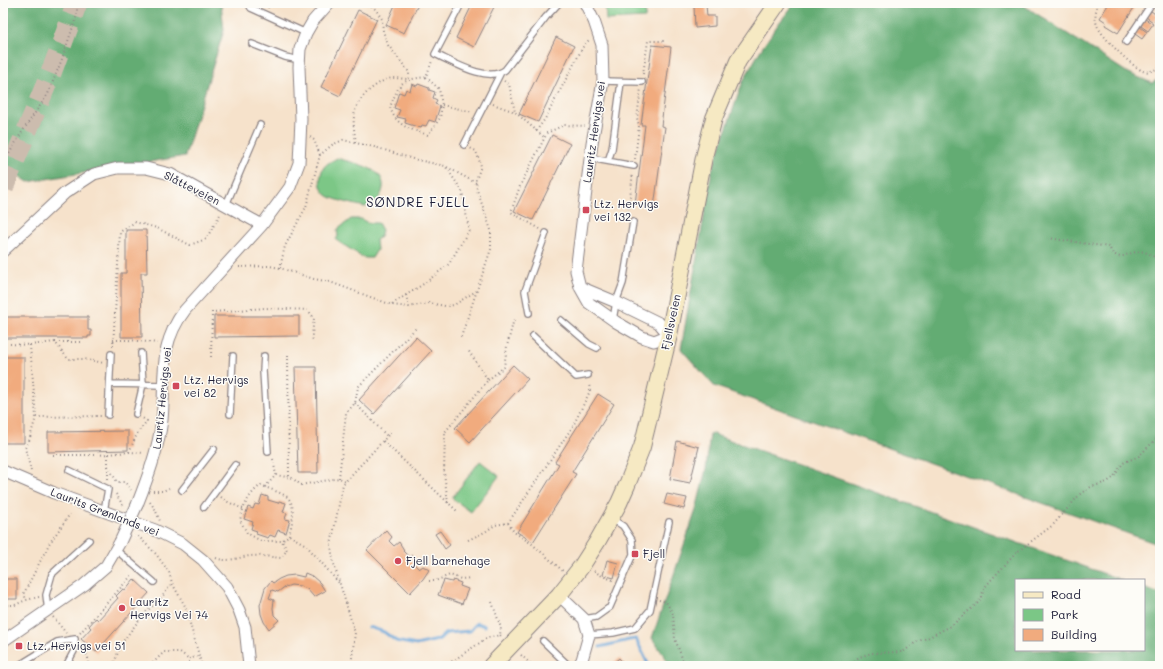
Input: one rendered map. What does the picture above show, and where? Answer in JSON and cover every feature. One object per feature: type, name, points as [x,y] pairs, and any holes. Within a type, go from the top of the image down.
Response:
[{"type":"main road","name":"Fjellsveien","points":[[491,666],[559,595],[581,567],[611,518],[627,485],[642,447],[669,335],[704,158],[714,118],[738,61],[778,3]]},
{"type":"street","points":[[262,225],[290,187],[299,163],[301,131],[300,49],[306,33],[313,21],[329,3]]},
{"type":"street","name":"Lauritz Hervigs vei","points":[[585,3],[594,21],[602,45],[603,81],[590,158],[576,271],[580,287],[589,303],[613,320],[642,337],[654,342],[669,335]]},
{"type":"street","name":"Slåtteveien","points":[[3,250],[65,192],[94,174],[118,168],[146,168],[170,174],[262,225]]},
{"type":"street","name":"Laurtiz Hervigs vei","points":[[118,546],[137,505],[156,454],[162,421],[167,344],[169,336],[179,318],[226,263],[262,225]]},
{"type":"street","points":[[580,287],[616,302],[659,323],[669,335]]},
{"type":"street","name":"Laurits Grønlands vei","points":[[3,471],[34,485],[155,530],[183,544],[206,564],[227,587],[239,610],[245,627],[249,666]]},
{"type":"street","points":[[3,641],[84,586],[106,566],[118,546]]},
{"type":"street","points":[[559,595],[584,619],[589,635],[582,660],[578,666]]},
{"type":"lane","points":[[248,3],[251,8],[306,33]]},
{"type":"lane","points":[[464,145],[499,76],[559,3]]},
{"type":"lane","points":[[1126,42],[1152,3]]},
{"type":"lane","points":[[459,8],[435,54],[481,74],[499,76]]},
{"type":"lane","points":[[252,44],[300,60]]},
{"type":"lane","points":[[603,81],[642,82]]},
{"type":"lane","points":[[608,161],[612,149],[621,82]]},
{"type":"lane","points":[[226,205],[260,126]]},
{"type":"lane","points":[[590,158],[634,166]]},
{"type":"lane","points":[[613,320],[616,302],[623,283],[633,222]]},
{"type":"lane","points":[[529,313],[524,291],[546,233]]},
{"type":"lane","points":[[562,320],[589,344],[597,348]]},
{"type":"lane","points":[[533,336],[576,377],[588,375]]},
{"type":"lane","points":[[136,414],[142,384],[141,352]]},
{"type":"lane","points":[[108,415],[111,354]]},
{"type":"lane","points":[[230,414],[233,356]]},
{"type":"lane","points":[[264,356],[263,371],[268,452]]},
{"type":"lane","points":[[110,384],[164,385]]},
{"type":"lane","points":[[182,490],[214,449]]},
{"type":"lane","points":[[204,507],[235,465]]},
{"type":"lane","points":[[69,470],[108,489],[104,511]]},
{"type":"lane","points":[[584,619],[596,617],[610,607],[633,554],[632,540],[623,526],[611,518]]},
{"type":"lane","points":[[589,635],[614,633],[635,628],[650,610],[654,598],[669,522]]},
{"type":"lane","points":[[48,611],[46,595],[52,574],[89,540]]},
{"type":"lane","points":[[118,546],[138,568],[154,582]]},
{"type":"lane","points":[[18,666],[56,642],[75,639],[74,651],[66,666]]},
{"type":"lane","points":[[543,641],[569,666]]},
{"type":"path","points":[[3,164],[22,132],[48,94],[77,15],[77,3]]},
{"type":"path","points":[[369,3],[382,19],[383,31],[388,45],[409,72],[409,79]]},
{"type":"path","points":[[536,131],[545,119],[584,45],[598,33]]},
{"type":"path","points":[[633,222],[628,212],[639,126],[637,118],[648,41],[664,41]]},
{"type":"path","points":[[426,77],[435,54]]},
{"type":"path","points":[[499,76],[509,84],[515,112]]},
{"type":"path","points":[[357,142],[353,128],[356,108],[363,96],[379,84],[392,78],[409,79],[426,77],[439,89],[442,106],[440,118],[428,135],[401,125],[392,115],[390,107],[399,86],[409,79]]},
{"type":"path","points":[[486,102],[515,112],[545,138]]},
{"type":"path","points":[[442,106],[480,114]]},
{"type":"path","points":[[546,233],[511,212],[520,186],[547,133],[564,125],[595,126]]},
{"type":"path","points":[[301,131],[314,140],[320,155]]},
{"type":"path","points":[[280,268],[285,246],[306,207],[320,155],[332,145],[343,140],[357,142],[413,159],[445,166],[476,183]]},
{"type":"path","points":[[461,337],[491,249],[491,230],[476,183],[481,166],[476,151],[464,145]]},
{"type":"path","points":[[392,305],[425,283],[449,264],[469,230],[462,191],[445,166]]},
{"type":"path","points":[[111,354],[120,232],[135,222],[157,228],[190,245],[206,239],[226,205]]},
{"type":"path","points":[[1048,238],[1109,247],[1113,254],[1120,257],[1137,251],[1147,252],[1160,261]]},
{"type":"path","points":[[226,263],[240,267],[268,266],[280,268],[314,279],[330,282],[392,305],[409,307],[429,303],[445,306],[454,305],[476,291]]},
{"type":"path","points":[[406,295],[409,307]]},
{"type":"path","points":[[211,357],[212,312],[265,308],[308,310],[314,318],[312,335],[313,342]]},
{"type":"path","points":[[448,503],[444,473],[445,432],[488,380],[504,367],[507,346],[514,319]]},
{"type":"path","points":[[339,478],[346,413],[355,403],[358,387],[416,328]]},
{"type":"path","points":[[113,340],[150,341],[167,344]]},
{"type":"path","points":[[55,342],[68,359],[84,359],[110,364]]},
{"type":"path","points":[[10,344],[30,345],[55,342],[82,342]]},
{"type":"path","points":[[30,345],[36,417],[29,441],[25,448],[34,485]]},
{"type":"path","points":[[468,350],[488,380]]},
{"type":"path","points":[[288,356],[289,477]]},
{"type":"path","points":[[468,540],[495,525],[508,523],[572,426],[590,391],[588,375]]},
{"type":"path","points":[[355,403],[387,436]]},
{"type":"path","points":[[129,452],[138,432],[147,422],[136,414]]},
{"type":"path","points":[[36,417],[95,417],[108,415]]},
{"type":"path","points":[[351,666],[354,633],[332,561],[331,545],[343,484],[392,431]]},
{"type":"path","points":[[848,666],[859,657],[872,653],[903,652],[916,642],[951,626],[979,602],[985,588],[991,580],[1017,552],[1053,525],[1081,493],[1113,478],[1123,464],[1139,456],[1160,435]]},
{"type":"path","points":[[383,441],[457,511]]},
{"type":"path","points":[[53,456],[129,452],[156,454]]},
{"type":"path","points":[[108,454],[108,489]]},
{"type":"path","points":[[273,459],[276,475]]},
{"type":"path","points":[[108,466],[117,482],[125,482],[132,492],[163,490],[169,488]]},
{"type":"path","points":[[276,475],[292,478],[301,485],[339,478],[346,481]]},
{"type":"path","points":[[265,488],[276,475]]},
{"type":"path","points":[[261,485],[265,488],[287,496],[291,504],[294,518],[289,535],[282,541],[261,541],[247,533],[240,520],[243,509],[244,504],[261,485]]},
{"type":"path","points":[[116,489],[116,495],[124,506],[125,519]]},
{"type":"path","points":[[142,491],[155,509],[166,535]]},
{"type":"path","points":[[215,493],[226,501],[243,509]]},
{"type":"path","points":[[26,600],[24,594],[49,544],[70,514]]},
{"type":"path","points":[[136,523],[138,536],[156,554],[169,572],[172,584],[185,606],[202,666]]},
{"type":"path","points":[[508,523],[514,532],[536,548],[565,574]]},
{"type":"path","points":[[289,535],[306,545],[340,584]]},
{"type":"path","points":[[206,564],[216,558],[222,560],[248,556],[261,556],[281,558],[287,550],[282,541]]},
{"type":"path","points":[[75,639],[138,568]]},
{"type":"path","points":[[591,569],[602,576],[621,583]]},
{"type":"path","points":[[429,581],[435,581],[450,574],[461,579],[471,578]]},
{"type":"path","points":[[113,666],[121,644],[142,616],[162,597],[172,584]]},
{"type":"path","points":[[3,605],[15,605],[26,600],[46,595]]},
{"type":"path","points":[[654,598],[666,602],[673,614],[675,639],[685,666]]},
{"type":"path","points":[[445,666],[487,638],[501,636],[501,628],[492,602]]},
{"type":"path","points":[[150,666],[164,652],[180,652],[189,660],[189,666]]},
{"type":"path","points":[[520,654],[533,666]]},
{"type":"path","points":[[189,660],[198,656]]},
{"type":"green space","points":[[3,3],[221,3],[224,30],[185,156],[28,182],[3,165]]},
{"type":"green space","points":[[605,3],[646,3],[645,18],[606,20]]},
{"type":"green space","points":[[795,3],[1020,3],[1128,73],[1152,83],[1160,78],[1160,545],[714,386],[681,349],[712,170],[743,81],[760,51]]},
{"type":"green space","points":[[337,158],[366,167],[379,175],[383,188],[381,195],[377,200],[365,207],[335,199],[325,193],[320,183],[322,171],[327,164]]},
{"type":"green space","points":[[351,219],[361,219],[368,223],[378,223],[382,230],[380,237],[376,240],[377,250],[372,258],[364,258],[336,240],[338,236],[337,230]]},
{"type":"green space","points":[[710,433],[1119,579],[1015,579],[1015,651],[1145,651],[1145,588],[1160,594],[1160,666],[671,666],[652,638],[696,510],[706,469]]},
{"type":"green space","points":[[480,461],[499,476],[471,512],[452,498]]},
{"type":"building","points":[[396,3],[419,3],[404,33],[386,25]]},
{"type":"building","points":[[473,3],[496,3],[474,47],[456,38]]},
{"type":"building","points":[[1109,3],[1137,3],[1118,33],[1105,25],[1106,22],[1100,18]]},
{"type":"building","points":[[706,5],[707,16],[715,16],[715,26],[695,28],[694,6]]},
{"type":"building","points":[[358,10],[377,19],[340,96],[321,87]]},
{"type":"building","points":[[1151,11],[1158,16],[1153,22],[1146,17]]},
{"type":"building","points":[[1145,19],[1153,24],[1148,31],[1141,26]]},
{"type":"building","points":[[1140,27],[1147,32],[1142,39],[1135,34]]},
{"type":"building","points":[[556,37],[574,46],[538,122],[519,114]]},
{"type":"building","points":[[652,45],[671,47],[661,126],[665,127],[654,207],[635,204],[645,125],[641,125]]},
{"type":"building","points":[[412,84],[417,86],[418,84],[435,92],[433,98],[437,100],[435,104],[440,106],[435,122],[429,120],[426,126],[422,125],[421,128],[405,123],[406,119],[397,117],[400,110],[394,108],[399,92],[404,94],[406,89],[410,91]]},
{"type":"building","points":[[552,135],[570,144],[533,220],[514,211]]},
{"type":"building","points":[[126,230],[146,230],[147,273],[141,273],[142,337],[121,337],[121,273],[126,273]]},
{"type":"building","points":[[214,316],[299,316],[299,336],[214,337]]},
{"type":"building","points":[[3,317],[88,317],[88,330],[91,330],[91,336],[88,336],[88,338],[3,338]]},
{"type":"building","points":[[416,337],[431,351],[374,414],[359,400]]},
{"type":"building","points":[[3,357],[24,357],[24,443],[3,443]]},
{"type":"building","points":[[513,365],[528,379],[470,442],[455,428]]},
{"type":"building","points":[[295,367],[316,367],[318,473],[298,473]]},
{"type":"building","points":[[598,394],[614,404],[572,472],[576,474],[533,542],[517,532],[559,464],[555,462]]},
{"type":"building","points":[[128,431],[128,450],[48,452],[48,432]]},
{"type":"building","points":[[677,441],[699,447],[690,483],[670,479]]},
{"type":"building","points":[[667,494],[687,498],[684,509],[664,504]]},
{"type":"building","points":[[262,495],[268,497],[268,500],[278,503],[279,501],[286,503],[283,512],[287,513],[285,519],[290,520],[286,533],[278,530],[275,537],[270,535],[268,538],[256,534],[257,531],[251,529],[253,522],[244,519],[248,507],[253,509],[255,504],[259,505]]},
{"type":"building","points":[[386,530],[392,537],[389,541],[394,546],[399,542],[404,550],[403,551],[409,557],[412,555],[416,559],[414,564],[419,569],[423,566],[429,570],[410,593],[367,550]]},
{"type":"building","points":[[440,531],[450,545],[445,549],[435,534]]},
{"type":"building","points":[[607,560],[618,563],[614,578],[603,575]]},
{"type":"building","points":[[305,573],[312,576],[320,583],[325,591],[314,597],[307,589],[300,586],[291,585],[278,592],[272,590],[269,598],[274,600],[274,615],[279,620],[269,629],[261,614],[260,605],[265,588],[271,581],[273,583],[286,576],[295,575],[304,577]]},
{"type":"building","points":[[3,579],[17,579],[17,599],[3,599]]},
{"type":"building","name":"Lauritz Hervigs Vei 74","points":[[134,579],[149,593],[96,652],[81,639],[91,628],[89,626],[96,618],[98,620],[118,598],[116,596],[123,589],[125,590]]},
{"type":"building","points":[[444,580],[452,582],[453,580],[461,583],[460,586],[468,589],[462,604],[438,595]]},
{"type":"building","points":[[619,658],[626,666],[610,666]]},
{"type":"waterway","points":[[369,627],[384,632],[396,641],[416,645],[438,640],[446,633],[470,631],[477,623],[485,626]]},
{"type":"waterway","points":[[600,647],[636,639],[649,666]]},
{"type":"tunnel","points":[[3,188],[51,73],[77,3]]},
{"type":"place","name":"Ltz. Hervigs vei 132","points":[[586,210]]},
{"type":"place","name":"Ltz. Hervigs vei 82","points":[[176,386]]},
{"type":"place","name":"Fjell","points":[[635,554]]},
{"type":"place","name":"Fjell barnehage","points":[[398,561]]},
{"type":"place","name":"Lauritz Hervigs Vei 74","points":[[122,608]]},
{"type":"place","name":"Ltz. Hervigs vei 51","points":[[19,646]]},
{"type":"district","name":"SØNDRE FJELL","points":[[418,202]]}]
